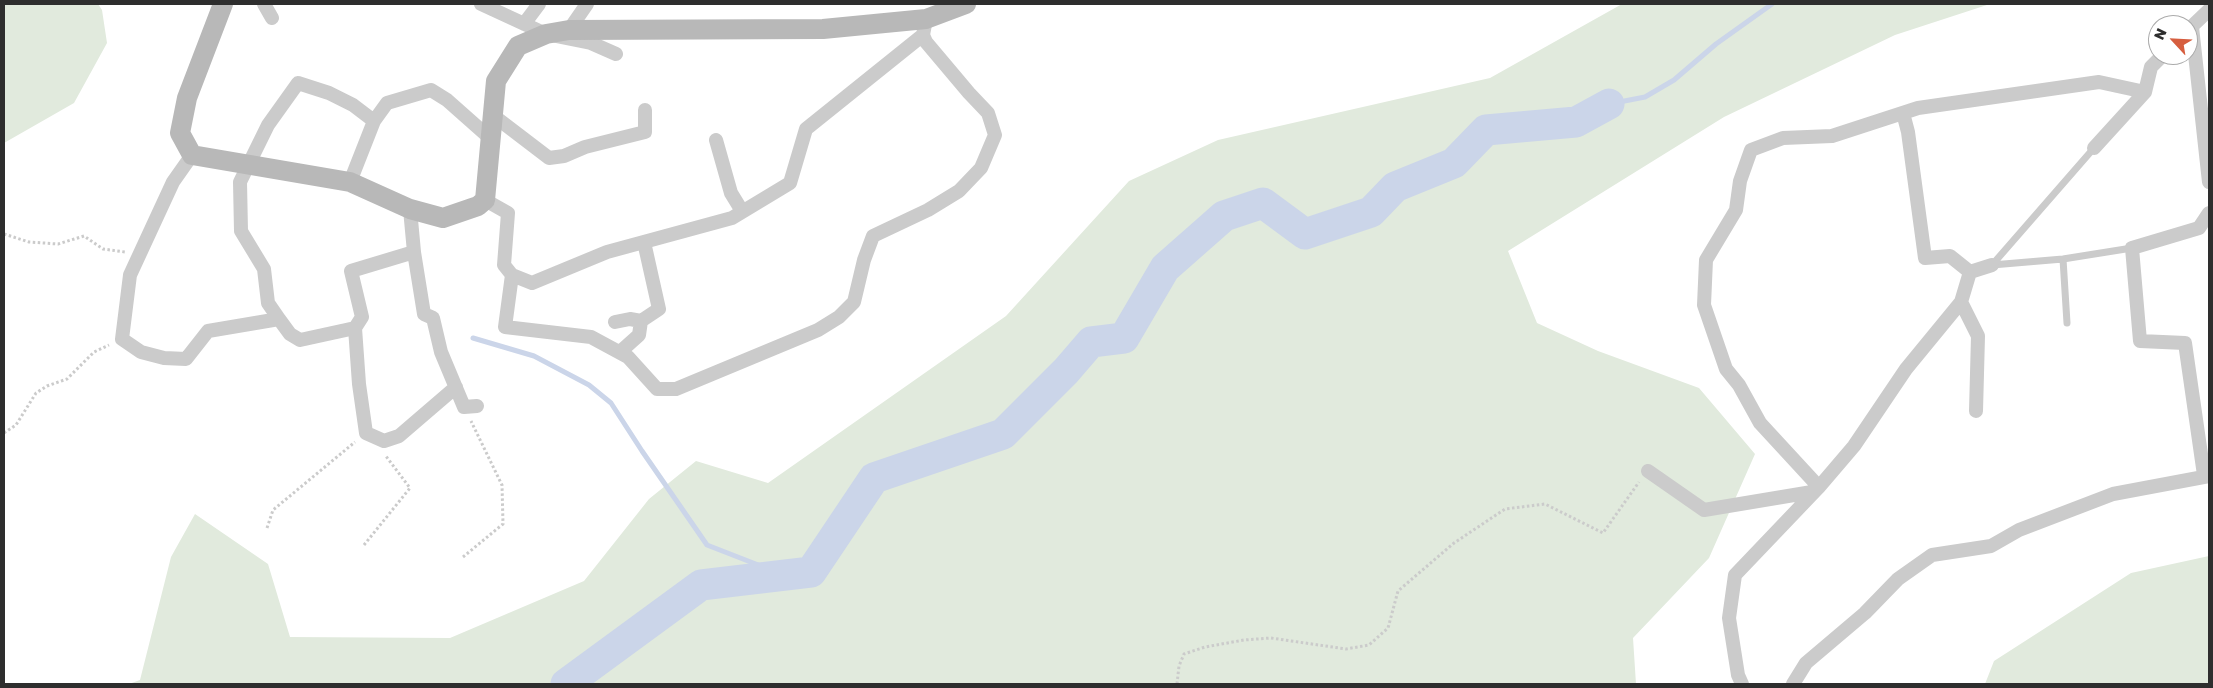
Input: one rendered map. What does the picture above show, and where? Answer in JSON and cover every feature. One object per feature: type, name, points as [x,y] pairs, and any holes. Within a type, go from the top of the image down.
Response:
[{"type":"street","points":[[192,155],[180,133],[187,98],[223,4]]},
{"type":"street","points":[[264,4],[272,18]]},
{"type":"street","points":[[481,4],[546,34],[590,43],[616,54]]},
{"type":"street","points":[[524,24],[539,4]]},
{"type":"street","points":[[569,30],[587,4]]},
{"type":"street","points":[[485,200],[508,213],[504,264],[512,275],[532,283],[607,252],[732,218],[790,183],[806,128],[924,27],[966,4]]},
{"type":"street","points":[[2198,21],[2209,10]]},
{"type":"street","points":[[192,155],[350,182],[410,209],[443,218],[478,206],[485,200],[496,81],[518,46],[546,34],[569,30],[924,27]]},
{"type":"street","points":[[512,275],[505,327],[591,337],[628,356],[657,389],[676,389],[818,330],[839,317],[854,302],[864,260],[873,236],[928,210],[959,191],[981,168],[994,135],[988,113],[963,87],[926,42],[924,27]]},
{"type":"street","points":[[2094,148],[2145,92],[2153,65]]},
{"type":"street","points":[[2194,65],[2209,182]]},
{"type":"street","points":[[1815,489],[1760,424],[1740,385],[1726,369],[1704,305],[1706,260],[1736,210],[1740,181],[1751,150],[1783,138],[1832,136],[1918,108],[2098,82],[2145,92]]},
{"type":"street","points":[[355,328],[300,340],[290,334],[268,302],[264,269],[241,231],[240,182],[268,125],[298,83],[329,93],[353,105],[374,121]]},
{"type":"street","points":[[350,182],[374,121],[387,102],[431,90],[446,100],[490,139]]},
{"type":"street","points":[[494,116],[549,158],[564,156],[585,146],[645,132],[645,110]]},
{"type":"street","points":[[1903,113],[1908,132],[1925,258],[1950,256],[1970,272]]},
{"type":"street","points":[[716,140],[731,193],[742,211]]},
{"type":"street","points":[[192,155],[173,182],[130,275],[122,339],[141,352],[164,358],[186,359],[208,331],[279,319]]},
{"type":"street","points":[[410,209],[414,252],[424,314],[433,318],[441,352],[456,387],[471,407]]},
{"type":"street","points":[[1793,684],[1806,663],[1865,613],[1898,579],[1932,556],[1991,546],[2019,530],[2113,494],[2207,476],[2185,343],[2140,341],[2132,248],[2198,228],[2209,213]]},
{"type":"street","points":[[615,322],[630,319],[641,321],[659,309],[644,242]]},
{"type":"street","points":[[414,252],[350,271],[362,317],[355,328],[358,384],[371,435],[384,441],[399,436],[456,387]]},
{"type":"street","points":[[1970,272],[1992,265]]},
{"type":"street","points":[[1742,684],[1738,674],[1729,618],[1735,575],[1854,446],[1906,369],[1961,302],[1970,272]]},
{"type":"street","points":[[1961,302],[1978,336],[1976,411]]},
{"type":"street","points":[[620,352],[639,335],[641,321]]},
{"type":"street","points":[[1648,471],[1704,510],[1815,489]]},
{"type":"lane","points":[[1992,265],[2094,148]]},
{"type":"lane","points":[[1992,265],[2063,259],[2132,248]]},
{"type":"lane","points":[[2063,259],[2067,323]]},
{"type":"path","points":[[4,234],[29,242],[58,244],[84,236],[103,249],[140,254]]},
{"type":"path","points":[[4,433],[16,425],[36,393],[67,379],[94,352],[122,339]]},
{"type":"path","points":[[464,557],[503,524],[502,485],[471,407]]},
{"type":"path","points":[[267,528],[273,510],[371,435],[380,450],[410,488],[364,545]]},
{"type":"path","points":[[1177,684],[1179,666],[1184,654],[1205,647],[1244,640],[1271,638],[1346,649],[1369,645],[1388,628],[1398,591],[1454,543],[1480,524],[1505,509],[1545,504],[1603,533],[1648,471]]},
{"type":"shaded area","points":[[4,4],[98,4],[102,10],[107,43],[74,103],[4,143]]},
{"type":"shaded area","points":[[1622,4],[1990,4],[1895,35],[1724,117],[1508,251],[1537,323],[1598,351],[1699,388],[1755,454],[1709,558],[1633,638],[1636,684],[129,684],[140,680],[171,557],[195,514],[268,564],[290,637],[450,638],[584,581],[649,499],[696,461],[768,483],[1006,316],[1129,181],[1218,140],[1490,78]]},
{"type":"shaded area","points":[[2209,556],[2209,684],[1985,684],[1994,661],[2131,573]]},
{"type":"waterway","points":[[1609,104],[1645,97],[1674,80],[1716,44],[1772,4]]},
{"type":"waterway","points":[[566,684],[701,585],[811,572],[874,478],[1003,434],[1066,371],[1091,342],[1124,338],[1165,268],[1224,216],[1263,203],[1305,234],[1371,212],[1395,187],[1454,163],[1486,130],[1576,122],[1609,104]]},
{"type":"waterway","points":[[473,338],[534,356],[589,385],[611,403],[707,545],[784,575]]}]
